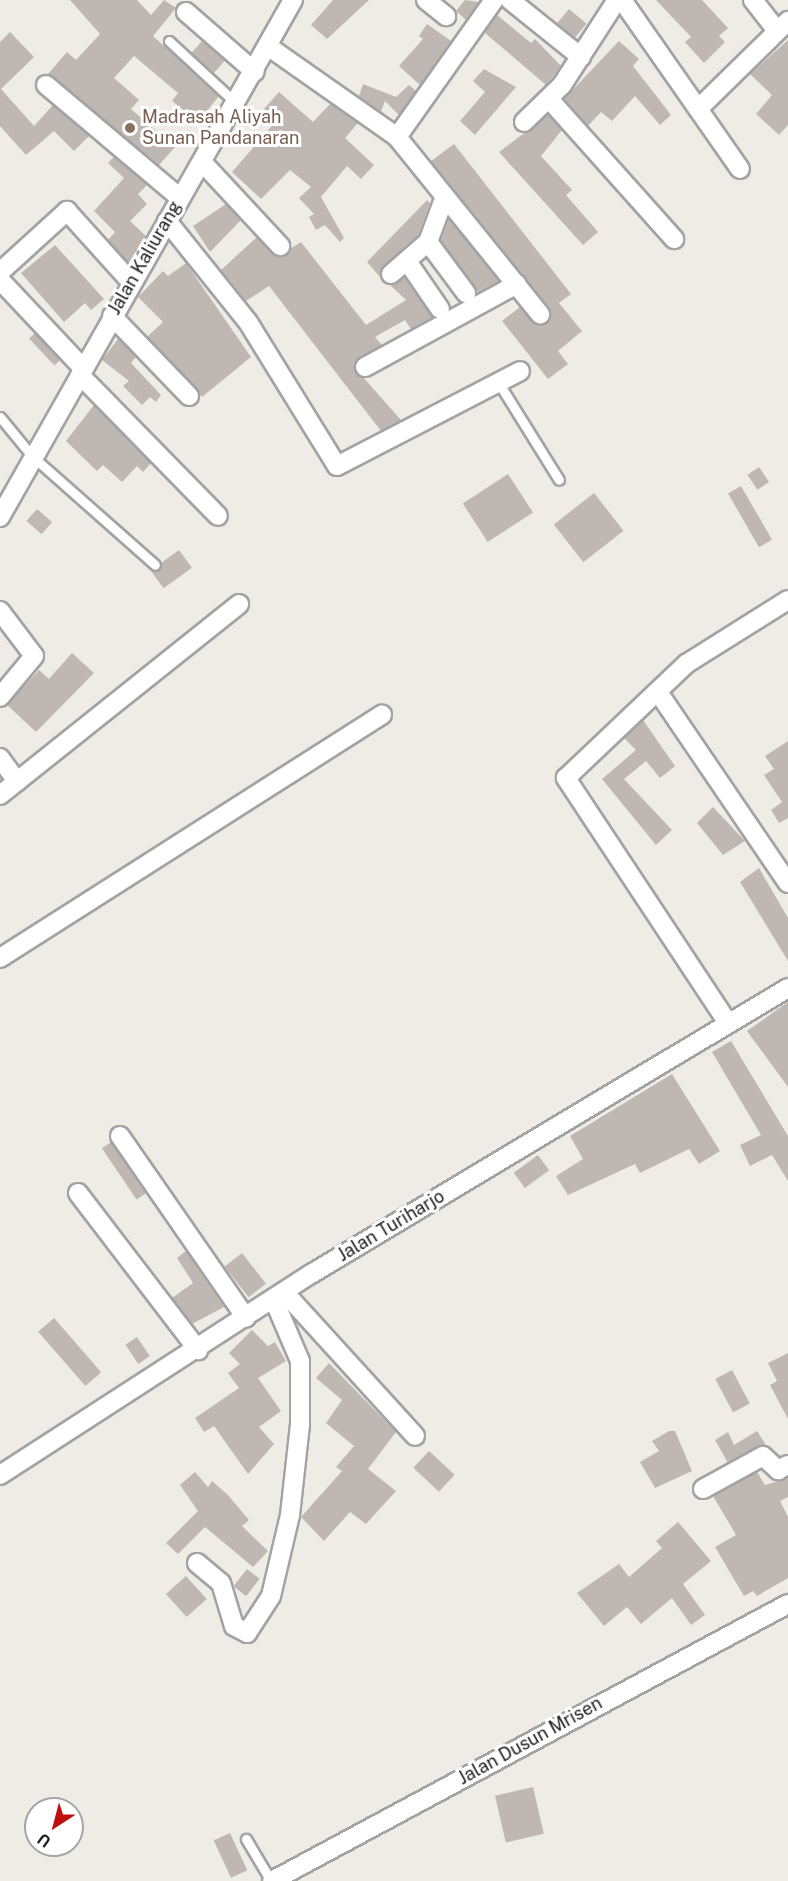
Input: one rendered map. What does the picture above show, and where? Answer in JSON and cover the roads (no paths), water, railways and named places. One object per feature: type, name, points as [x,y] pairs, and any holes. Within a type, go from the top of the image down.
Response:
[{"type":"street","name":"Jalan Kaliurang","points":[[0,518],[32,456],[131,282],[269,48],[293,0]]},
{"type":"street","points":[[426,0],[446,16]]},
{"type":"street","points":[[397,137],[495,0]]},
{"type":"street","points":[[510,0],[580,57]]},
{"type":"street","points":[[524,122],[549,99],[617,0]]},
{"type":"street","points":[[622,0],[740,169]]},
{"type":"street","points":[[698,109],[782,25],[753,0]]},
{"type":"street","points":[[186,12],[255,72]]},
{"type":"street","points":[[269,48],[397,137],[444,199],[540,314]]},
{"type":"street","points":[[45,85],[180,198]]},
{"type":"street","points":[[549,99],[674,239]]},
{"type":"street","points":[[202,162],[280,246]]},
{"type":"street","points":[[391,274],[428,242],[444,199]]},
{"type":"street","points":[[0,272],[67,211],[131,282]]},
{"type":"street","points":[[167,221],[248,322],[337,466],[520,371]]},
{"type":"street","points":[[428,242],[466,293]]},
{"type":"street","points":[[407,261],[440,309]]},
{"type":"street","points":[[0,280],[81,371],[218,516]]},
{"type":"street","points":[[365,367],[517,284]]},
{"type":"street","points":[[112,316],[189,396]]},
{"type":"street","points":[[728,1023],[566,781],[686,664],[788,600]]},
{"type":"street","points":[[0,795],[239,604]]},
{"type":"street","points":[[0,611],[34,656],[0,697]]},
{"type":"street","points":[[658,692],[788,883]]},
{"type":"street","points":[[0,958],[382,715]]},
{"type":"street","points":[[0,758],[17,782]]},
{"type":"street","name":"Jalan Turiharjo","points":[[0,1475],[246,1318],[788,988]]},
{"type":"street","points":[[120,1136],[246,1318]]},
{"type":"street","points":[[78,1193],[198,1350]]},
{"type":"street","points":[[280,1297],[415,1436]]},
{"type":"street","points":[[197,1563],[221,1583],[234,1626],[248,1633],[271,1596],[290,1515],[300,1425],[300,1361],[280,1297]]},
{"type":"street","points":[[703,1489],[763,1456],[778,1470],[788,1465]]},
{"type":"street","name":"Jalan Dusun Mrisen","points":[[272,1881],[788,1604]]},
{"type":"lane","points":[[169,41],[236,103]]},
{"type":"lane","points":[[498,382],[559,480]]},
{"type":"lane","points":[[0,417],[32,456],[155,565]]},
{"type":"lane","points":[[246,1839],[272,1881]]},
{"type":"place","name":"Madrasah Aliyah Sunan Pandanaran","points":[[130,128]]}]
